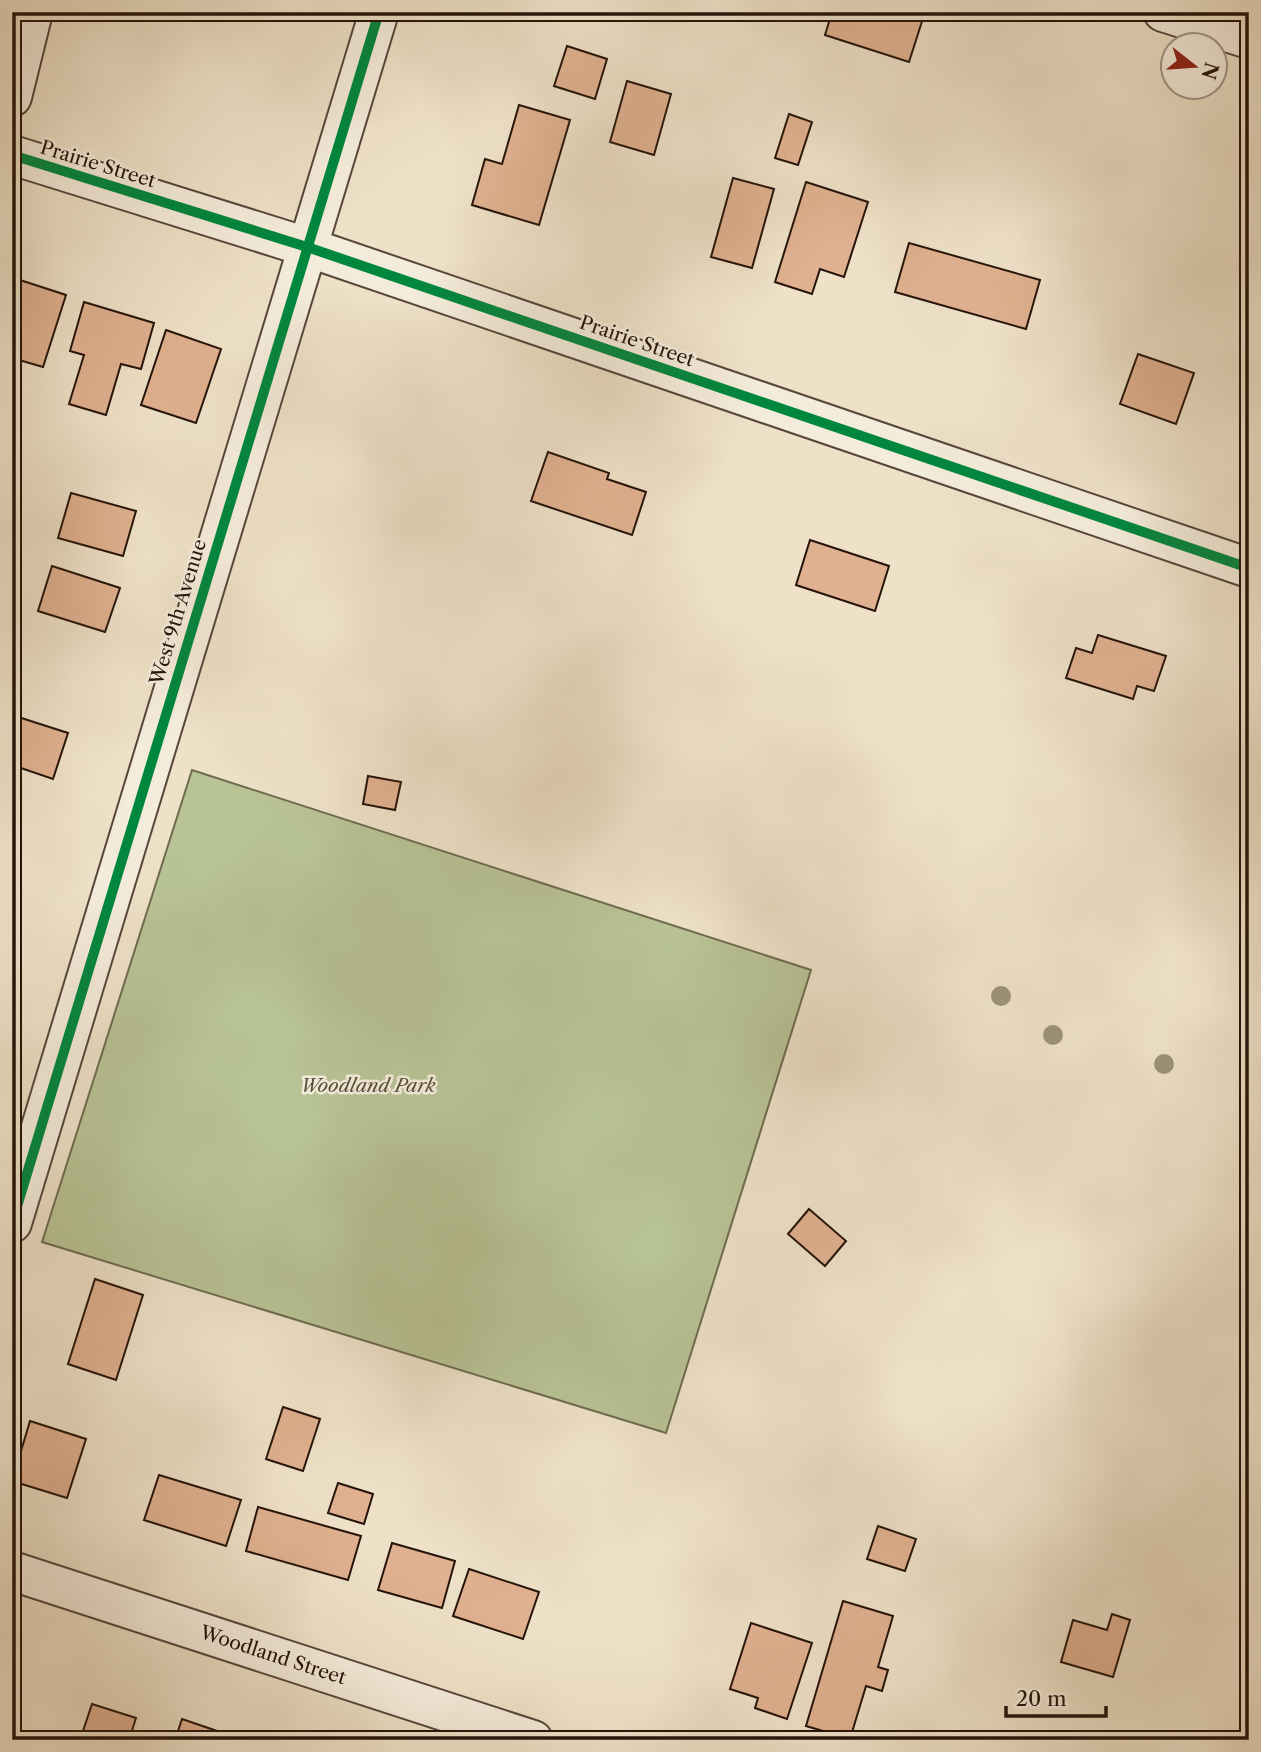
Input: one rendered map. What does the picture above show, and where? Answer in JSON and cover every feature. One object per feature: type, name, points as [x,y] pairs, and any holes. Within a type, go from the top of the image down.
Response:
[{"type":"street","points":[[12,97],[33,12]]},
{"type":"street","name":"West 9th Avenue","points":[[12,1223],[380,12]]},
{"type":"street","points":[[1163,12],[1249,39]]},
{"type":"street","name":"Prairie Street","points":[[12,155],[307,247],[1249,568]]},
{"type":"street","name":"Woodland Street","points":[[12,1571],[533,1740]]},
{"type":"green space","name":"Woodland Park","points":[[192,770],[811,970],[666,1433],[42,1242]]},
{"type":"building","points":[[832,12],[925,12],[909,62],[825,35]]},
{"type":"building","points":[[567,46],[607,59],[595,99],[554,86]]},
{"type":"building","points":[[627,81],[671,94],[654,155],[610,142]]},
{"type":"building","points":[[519,105],[570,120],[539,225],[472,205],[485,159],[502,164]]},
{"type":"building","points":[[789,114],[812,122],[798,165],[775,158]]},
{"type":"building","points":[[733,178],[774,189],[752,268],[711,257]]},
{"type":"building","points":[[806,182],[868,202],[844,277],[820,269],[812,294],[775,282]]},
{"type":"building","points":[[909,243],[1040,280],[1026,329],[895,292]]},
{"type":"building","points":[[20,280],[66,295],[43,367],[12,358],[12,305]]},
{"type":"building","points":[[84,302],[154,323],[141,369],[121,364],[106,415],[69,404],[84,355],[70,351]]},
{"type":"building","points":[[166,330],[221,349],[196,423],[141,405]]},
{"type":"building","points":[[1138,354],[1194,373],[1176,424],[1120,404]]},
{"type":"building","points":[[548,452],[609,473],[607,479],[646,492],[632,535],[531,501]]},
{"type":"building","points":[[71,493],[136,511],[123,556],[58,538]]},
{"type":"building","points":[[810,540],[889,566],[875,611],[796,585]]},
{"type":"building","points":[[52,566],[120,588],[105,632],[38,611]]},
{"type":"building","points":[[1098,635],[1166,656],[1154,691],[1137,686],[1133,699],[1066,678],[1076,648],[1092,653]]},
{"type":"building","points":[[12,715],[68,733],[53,779],[12,765]]},
{"type":"building","points":[[368,776],[401,782],[395,810],[363,804]]},
{"type":"building","points":[[12,888],[21,891],[12,918]]},
{"type":"building","points":[[809,1209],[846,1241],[825,1266],[788,1234]]},
{"type":"building","points":[[95,1279],[143,1295],[116,1380],[68,1364]]},
{"type":"building","points":[[283,1407],[320,1419],[303,1471],[266,1459]]},
{"type":"building","points":[[30,1421],[86,1439],[67,1498],[12,1481]]},
{"type":"building","points":[[159,1475],[241,1500],[226,1546],[144,1520]]},
{"type":"building","points":[[338,1483],[373,1494],[364,1524],[328,1513]]},
{"type":"building","points":[[258,1507],[361,1536],[348,1580],[246,1551]]},
{"type":"building","points":[[878,1526],[916,1539],[905,1571],[867,1559]]},
{"type":"building","points":[[392,1543],[455,1561],[442,1608],[378,1590]]},
{"type":"building","points":[[469,1569],[539,1592],[523,1639],[453,1616]]},
{"type":"building","points":[[843,1601],[893,1616],[878,1667],[888,1670],[882,1691],[866,1686],[850,1739],[806,1726]]},
{"type":"building","points":[[1112,1614],[1130,1620],[1113,1677],[1061,1662],[1073,1620],[1107,1630]]},
{"type":"building","points":[[751,1623],[812,1643],[787,1719],[755,1708],[758,1698],[730,1689]]},
{"type":"building","points":[[92,1704],[136,1718],[129,1740],[80,1740]]},
{"type":"building","points":[[182,1719],[220,1732],[218,1740],[157,1740],[160,1732],[176,1737]]},
{"type":"cycle path","points":[[12,1223],[379,12]]},
{"type":"cycle path","points":[[12,155],[307,247],[1249,568]]}]
